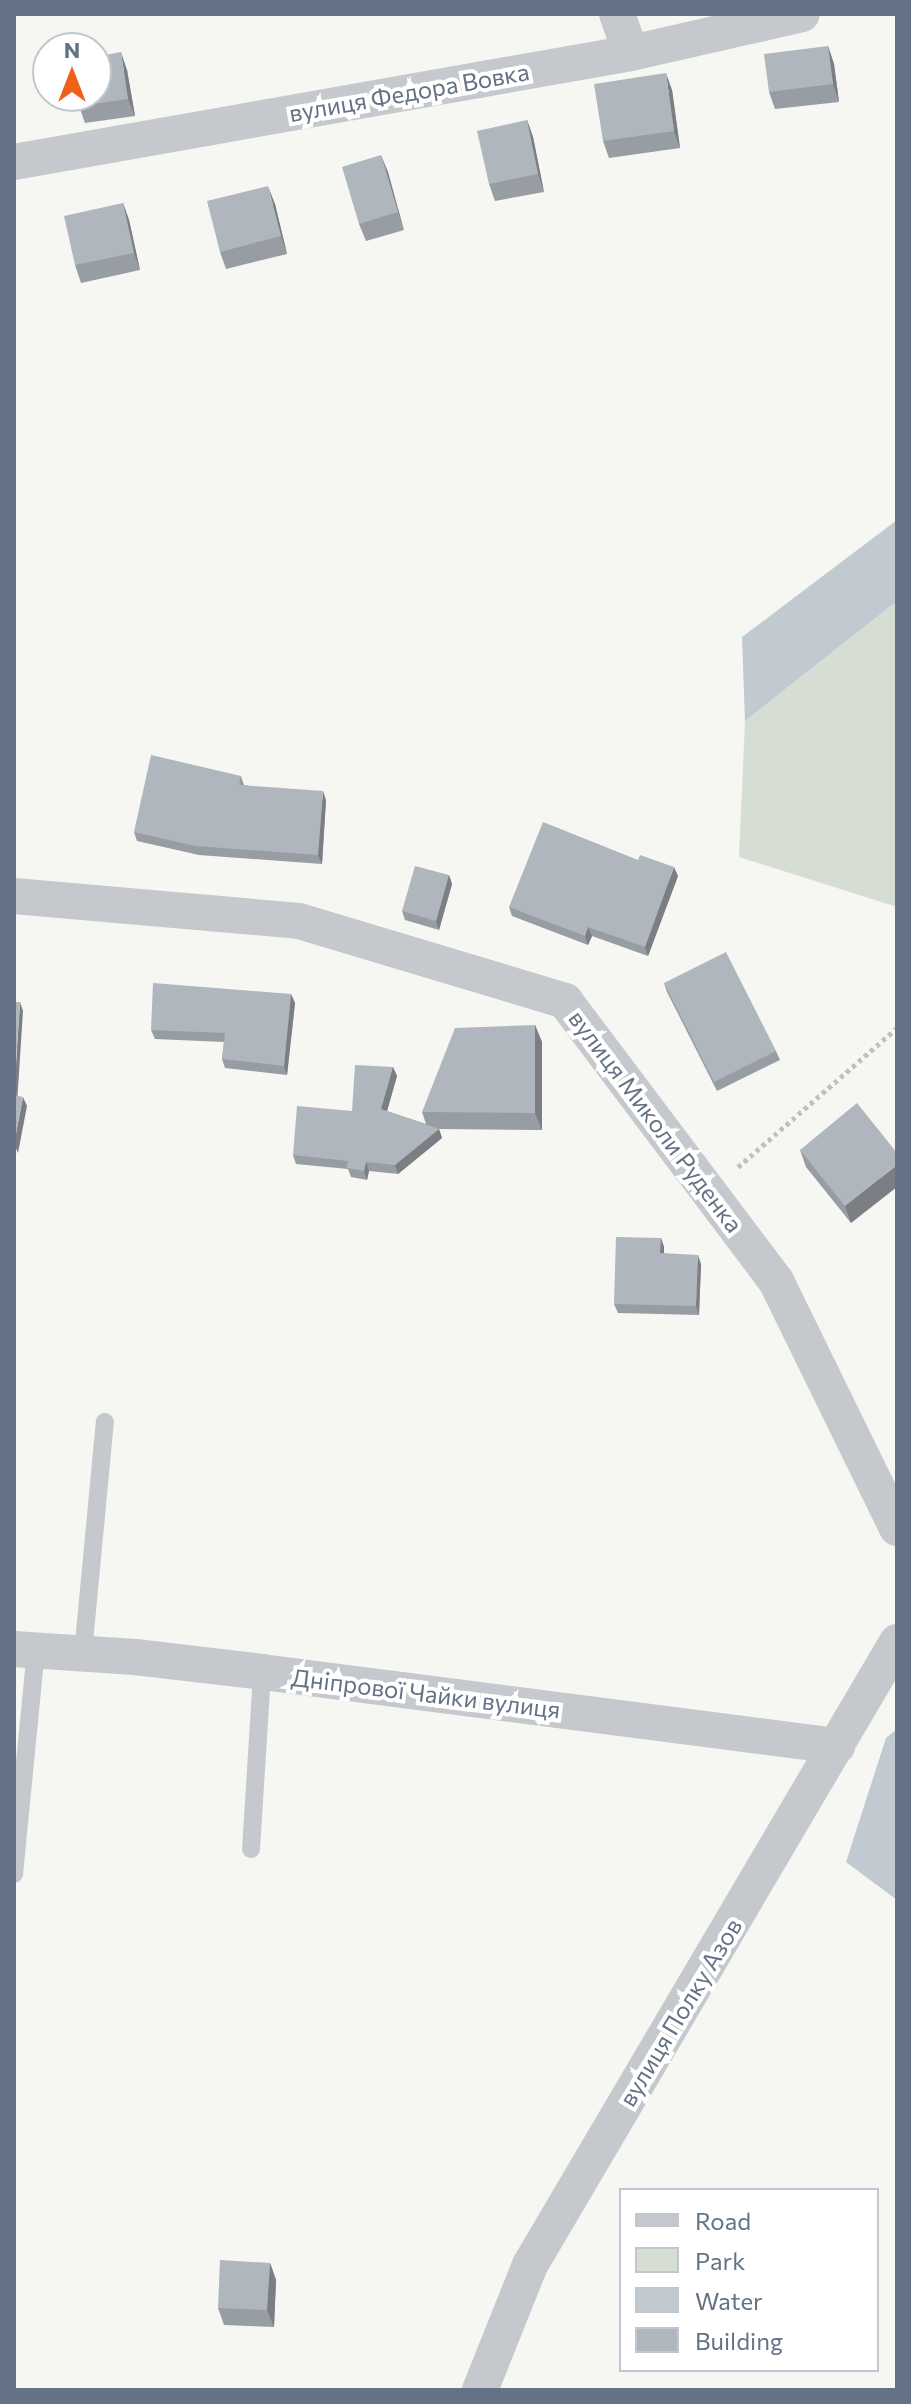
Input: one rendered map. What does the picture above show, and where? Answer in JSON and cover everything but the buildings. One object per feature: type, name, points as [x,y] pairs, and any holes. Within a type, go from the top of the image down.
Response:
[{"type":"street","points":[[617,14],[631,53]]},
{"type":"street","name":"вулиця Федора Вовка","points":[[14,162],[631,53],[802,14]]},
{"type":"street","name":"вулиця Миколи Руденка","points":[[14,896],[299,921],[565,1001],[776,1281],[897,1528]]},
{"type":"street","name":"вулиця Полку Азов","points":[[480,2390],[530,2265],[897,1642]]},
{"type":"street","name":"Дніпрової Чайки вулиця","points":[[25,1649],[262,1672],[837,1746]]},
{"type":"lane","points":[[83,1653],[105,1422]]},
{"type":"lane","points":[[14,1874],[25,1649]]},
{"type":"lane","points":[[251,1849],[262,1672]]},
{"type":"path","points":[[709,1192],[897,1028]]},
{"type":"green space","points":[[897,601],[897,907],[739,857],[745,721]]},
{"type":"water","points":[[897,520],[897,601],[745,721],[742,637]]},
{"type":"water","points":[[897,1729],[897,1900],[846,1862],[886,1738]]}]
